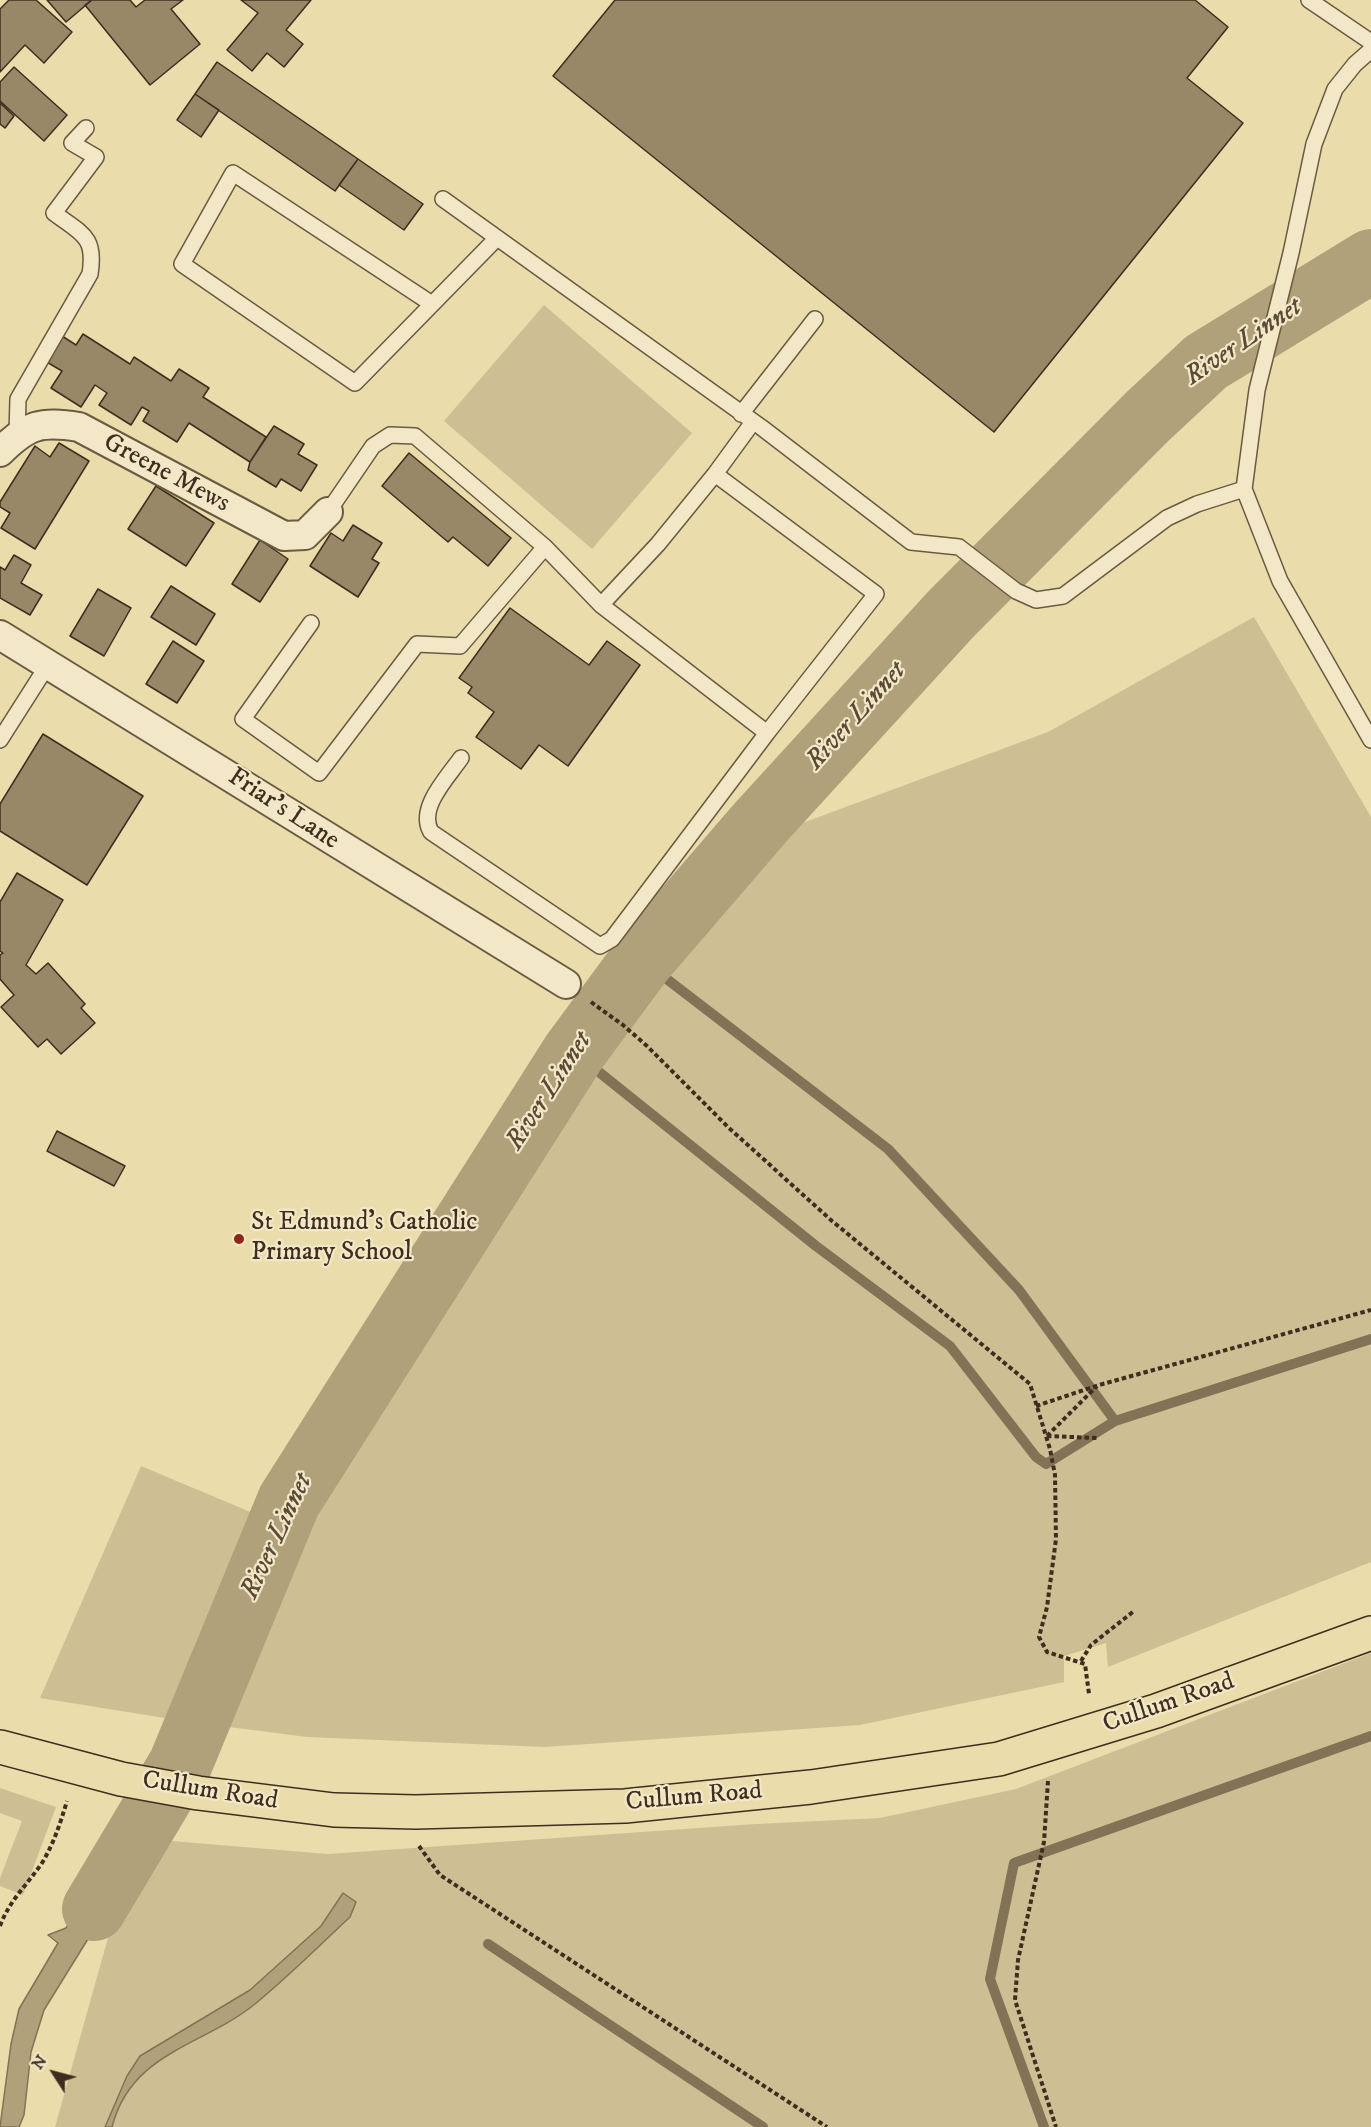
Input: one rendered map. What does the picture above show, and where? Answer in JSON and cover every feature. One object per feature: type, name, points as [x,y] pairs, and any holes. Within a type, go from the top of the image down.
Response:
[{"type":"main road","name":"Cullum Road","points":[[0,1747],[121,1779],[198,1793],[334,1810],[416,1812],[637,1804],[811,1787],[999,1758],[1156,1711],[1371,1633]]},
{"type":"street","name":"Greene Mews","points":[[9,443],[49,422],[79,427],[284,536],[305,535],[328,512]]},
{"type":"street","name":"Friar's Lane","points":[[0,635],[49,663],[354,856],[566,984]]},
{"type":"lane","points":[[1309,0],[1371,42]]},
{"type":"lane","points":[[1371,50],[1355,64],[1335,89],[1321,119],[1257,390],[1244,489],[1280,580],[1371,740]]},
{"type":"lane","points":[[9,443],[18,399],[90,274],[93,255],[89,240],[54,213],[96,157],[72,143],[86,128]]},
{"type":"lane","points":[[432,304],[233,173],[182,264],[355,384],[497,238]]},
{"type":"lane","points":[[443,199],[747,418],[911,542],[959,547],[1016,591],[1036,600],[1062,596],[1167,518],[1197,504],[1244,489]]},
{"type":"lane","points":[[601,605],[658,544],[715,474],[747,418],[815,319]]},
{"type":"lane","points":[[328,512],[373,446],[390,435],[415,436],[545,547],[601,605],[766,733]]},
{"type":"lane","points":[[461,758],[429,808],[427,826],[431,832],[600,946],[612,939],[766,733],[876,594],[715,474]]},
{"type":"lane","points":[[311,623],[243,719],[319,774],[417,644],[460,646],[545,547]]},
{"type":"lane","points":[[0,740],[49,663]]},
{"type":"path","points":[[591,1003],[623,1025],[729,1128],[832,1221],[1030,1384],[1047,1436],[1055,1475],[1056,1539],[1047,1607],[1040,1637],[1047,1652],[1064,1660],[1081,1660],[1085,1664],[1090,1701]]},
{"type":"path","points":[[1036,1406],[1099,1385],[1371,1310]]},
{"type":"path","points":[[1047,1436],[1099,1385]]},
{"type":"path","points":[[1047,1436],[1097,1438]]},
{"type":"path","points":[[1081,1660],[1091,1645],[1134,1611]]},
{"type":"path","points":[[0,1926],[7,1908],[55,1841],[72,1785],[63,1765]]},
{"type":"path","points":[[1048,1774],[1044,1842],[1018,1960],[1015,2000],[1056,2127]]},
{"type":"path","points":[[416,1812],[413,1838],[440,1875],[827,2127]]},
{"type":"shaded area","points":[[544,305],[692,433],[592,549],[444,421]]},
{"type":"shaded area","points":[[1254,617],[1371,817],[1371,1562],[1108,1667],[1106,1643],[1064,1656],[1064,1682],[860,1725],[545,1747],[307,1737],[190,1722],[40,1698],[141,1466],[298,1532],[409,1336],[613,1038],[781,831],[1048,732]]},
{"type":"shaded area","points":[[1371,1653],[1371,2127],[55,2127],[136,1838],[328,1854],[756,1824],[880,1818],[1016,1789]]},
{"type":"shaded area","points":[[0,1788],[56,1807],[23,1895],[0,1886],[0,1878],[22,1821],[0,1813]]},
{"type":"shaded area","points":[[129,1828],[153,1834],[44,2010],[31,2052],[24,2115],[19,2127],[0,2127],[11,2044],[19,2009],[58,1943],[48,1935],[66,1928]]},
{"type":"shaded area","points":[[343,1893],[356,1902],[350,1917],[255,2004],[152,2066],[135,2082],[121,2102],[112,2127],[105,2127],[127,2076],[140,2056],[250,1990],[321,1926]]},
{"type":"building","points":[[9,0],[36,0],[72,32],[44,63],[25,45],[0,72],[0,9]]},
{"type":"building","points":[[47,0],[92,0],[66,22]]},
{"type":"building","points":[[92,0],[130,0],[136,7],[145,0],[183,0],[171,9],[200,44],[150,85],[85,5]]},
{"type":"building","points":[[241,0],[311,0],[286,30],[303,44],[284,67],[267,53],[252,71],[227,50],[258,13]]},
{"type":"building","points":[[615,0],[1195,0],[1228,27],[1187,78],[1243,123],[994,432],[553,76]]},
{"type":"building","points":[[217,62],[358,159],[335,191],[195,94]]},
{"type":"building","points":[[14,67],[67,115],[44,141],[0,101],[0,82]]},
{"type":"building","points":[[195,94],[219,110],[201,137],[177,120]]},
{"type":"building","points":[[0,103],[14,116],[5,128],[0,124]]},
{"type":"building","points":[[358,159],[423,204],[404,230],[339,185]]},
{"type":"building","points":[[83,334],[130,364],[134,357],[171,381],[179,369],[209,388],[203,397],[266,437],[250,462],[189,423],[177,442],[143,421],[149,411],[142,407],[131,425],[99,405],[107,393],[95,385],[81,407],[51,388],[62,371],[45,361],[62,336],[76,345]]},
{"type":"building","points":[[274,426],[304,444],[298,454],[317,465],[301,491],[281,479],[276,487],[248,470],[250,462]]},
{"type":"building","points":[[59,443],[89,461],[35,549],[1,528],[10,513],[0,507],[0,502],[35,446],[50,457]]},
{"type":"building","points":[[409,453],[511,538],[488,566],[453,537],[448,542],[382,486]]},
{"type":"building","points":[[156,486],[214,523],[186,566],[128,529]]},
{"type":"building","points":[[353,525],[382,543],[372,559],[379,563],[358,597],[310,566],[331,533],[343,541]]},
{"type":"building","points":[[260,540],[288,559],[260,602],[232,584]]},
{"type":"building","points":[[14,555],[31,565],[21,583],[42,595],[30,615],[0,598],[0,567],[5,570]]},
{"type":"building","points":[[171,586],[215,614],[196,645],[151,617]]},
{"type":"building","points":[[98,589],[131,608],[104,656],[70,636]]},
{"type":"building","points":[[510,608],[589,665],[607,641],[640,665],[568,766],[539,745],[521,769],[476,737],[494,712],[468,693],[472,687],[459,678]]},
{"type":"building","points":[[173,641],[204,661],[177,703],[146,684]]},
{"type":"building","points":[[43,734],[143,796],[87,885],[0,831],[0,804]]},
{"type":"building","points":[[17,873],[63,900],[26,965],[36,974],[48,963],[85,1004],[81,1008],[95,1023],[61,1054],[47,1039],[38,1047],[1,1007],[14,995],[0,979],[0,955],[3,953],[0,951],[0,902]]},
{"type":"building","points":[[57,1131],[125,1166],[114,1186],[47,1151]]},
{"type":"waterway","name":"River Linnet","points":[[94,1909],[180,1765],[289,1501],[574,1052],[642,960],[760,823],[951,614],[1147,417],[1206,362],[1371,261]]},
{"type":"waterway","points":[[642,960],[888,1149],[1019,1290],[1115,1421]]},
{"type":"waterway","points":[[574,1052],[816,1246],[950,1346],[1036,1457],[1046,1464],[1115,1421],[1371,1339]]},
{"type":"waterway","points":[[1044,2127],[990,1979],[1014,1863],[1371,1736]]},
{"type":"waterway","points":[[488,1944],[763,2127]]},
{"type":"place","name":"St Edmund's Catholic Primary School","points":[[239,1239]]}]
